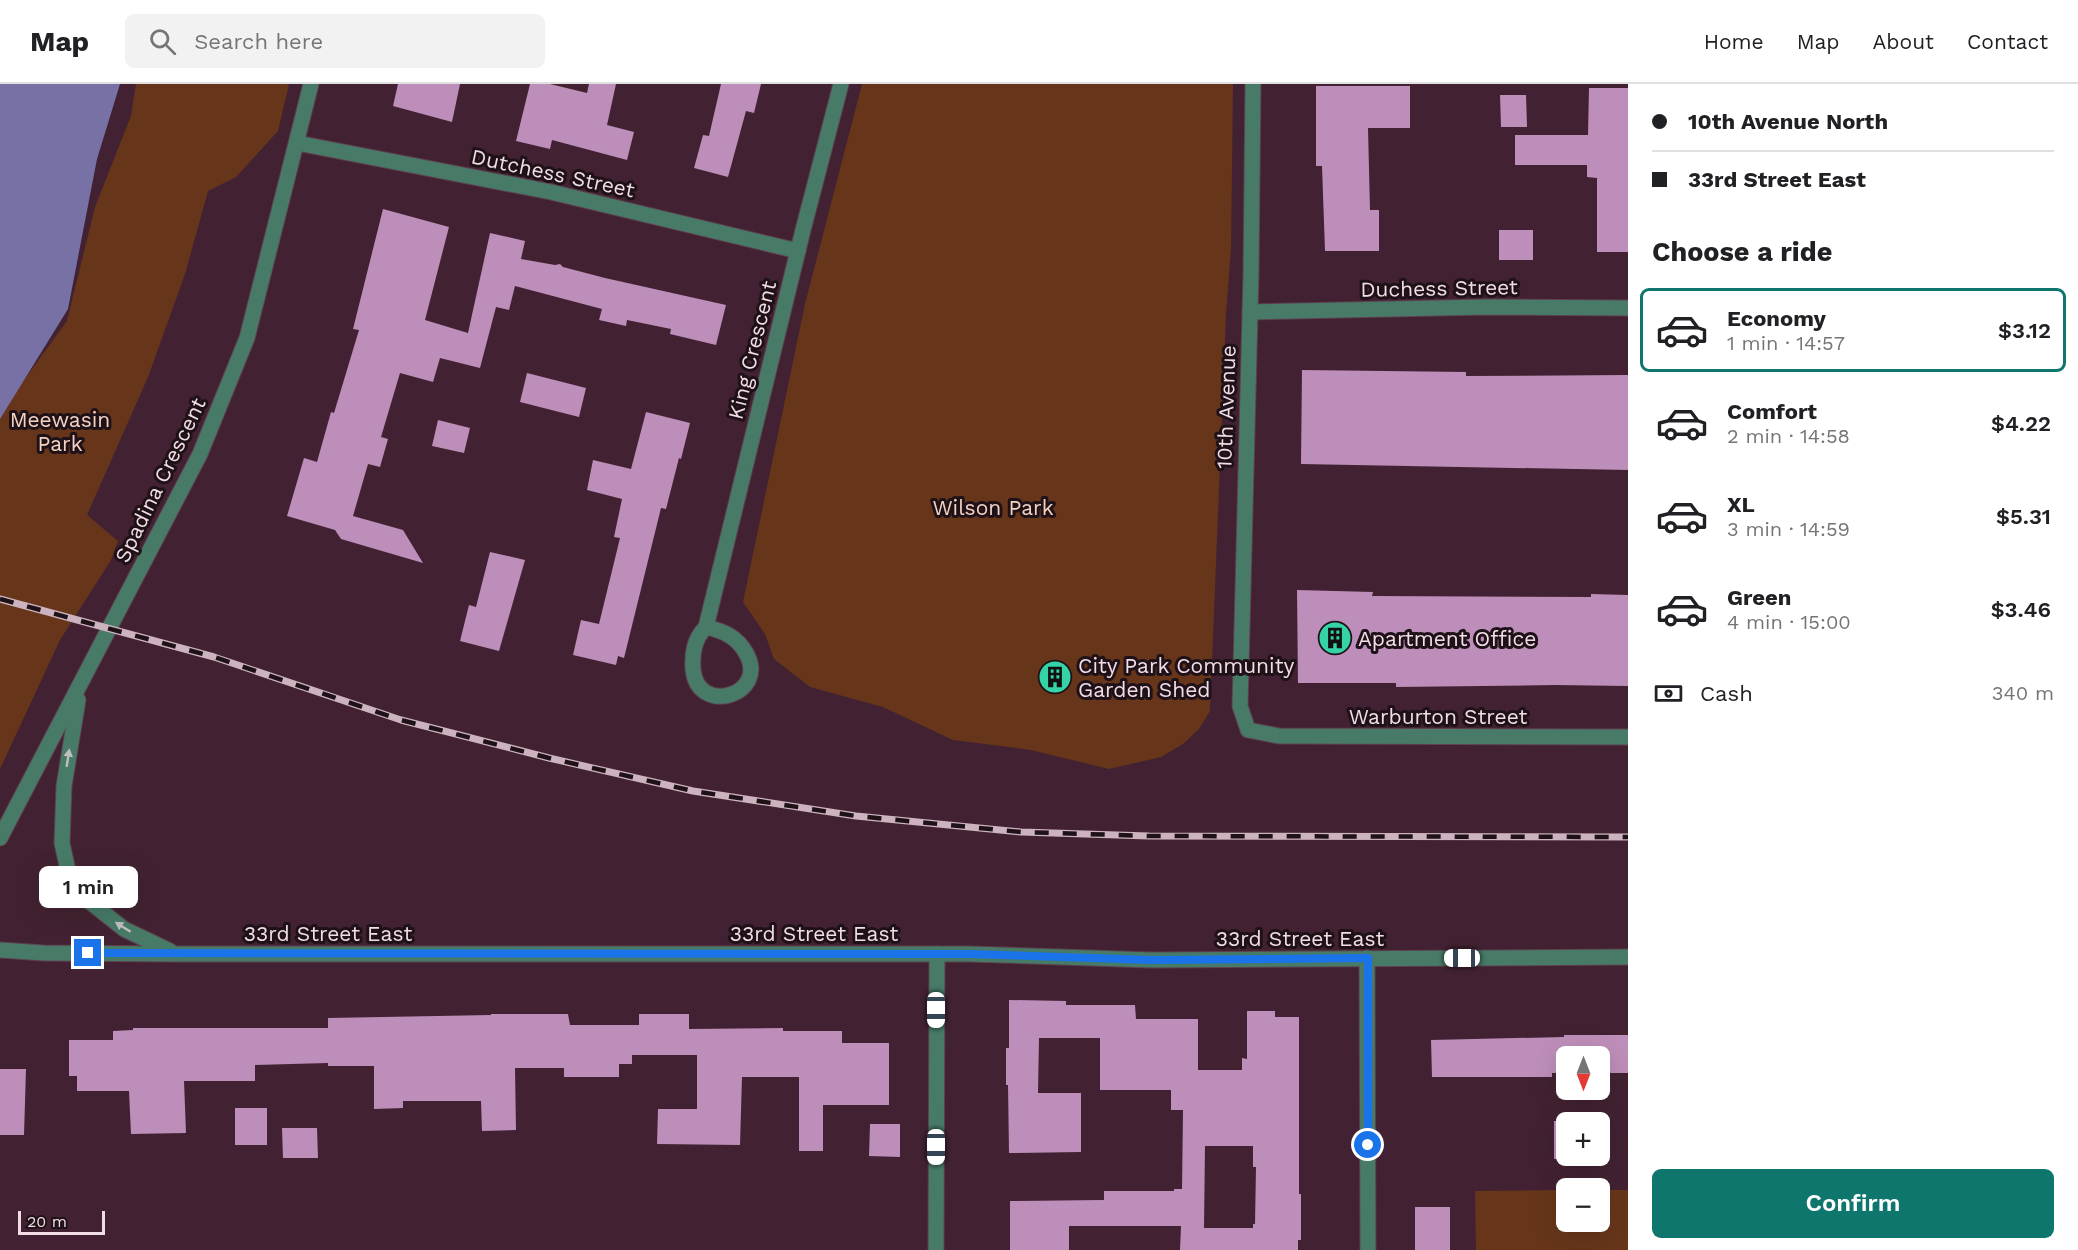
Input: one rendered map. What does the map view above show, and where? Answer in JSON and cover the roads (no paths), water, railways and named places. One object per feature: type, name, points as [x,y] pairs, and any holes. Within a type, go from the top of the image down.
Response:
[{"type":"street","name":"Spadina Crescent","points":[[0,838],[28,780],[79,689],[195,465],[209,433],[247,338],[311,84]]},
{"type":"street","name":"King Crescent","points":[[706,627],[723,631],[735,638],[749,659],[751,672],[747,683],[730,696],[709,695],[699,687],[694,676],[693,652],[695,643],[706,627],[841,84]]},
{"type":"street","name":"10th Avenue","points":[[1248,730],[1240,706],[1253,84]]},
{"type":"street","name":"Dutchess Street","points":[[297,143],[551,192],[798,251]]},
{"type":"street","name":"Duchess Street","points":[[1250,312],[1487,307],[1628,308]]},
{"type":"street","points":[[79,689],[64,786],[62,843],[69,875],[80,894],[124,929],[175,954]]},
{"type":"street","name":"Warburton Street","points":[[1248,730],[1279,736],[1628,737]]},
{"type":"street","name":"33rd Street East","points":[[0,950],[44,953],[175,954],[937,954],[1151,960],[1628,957]]},
{"type":"street","points":[[936,1250],[937,954]]},
{"type":"street","points":[[1368,958],[1368,1250]]},
{"type":"railway","points":[[0,599],[214,657],[401,720],[549,758],[693,791],[856,816],[1021,832],[1149,836],[1628,837]]},
{"type":"place","name":"Apartment Office","points":[[1335,638]]},
{"type":"place","name":"City Park Community Garden Shed","points":[[1055,677]]},
{"type":"park label","name":"Meewasin Park","points":[[60,431]]},
{"type":"park label","name":"Wilson Park","points":[[993,507]]}]
